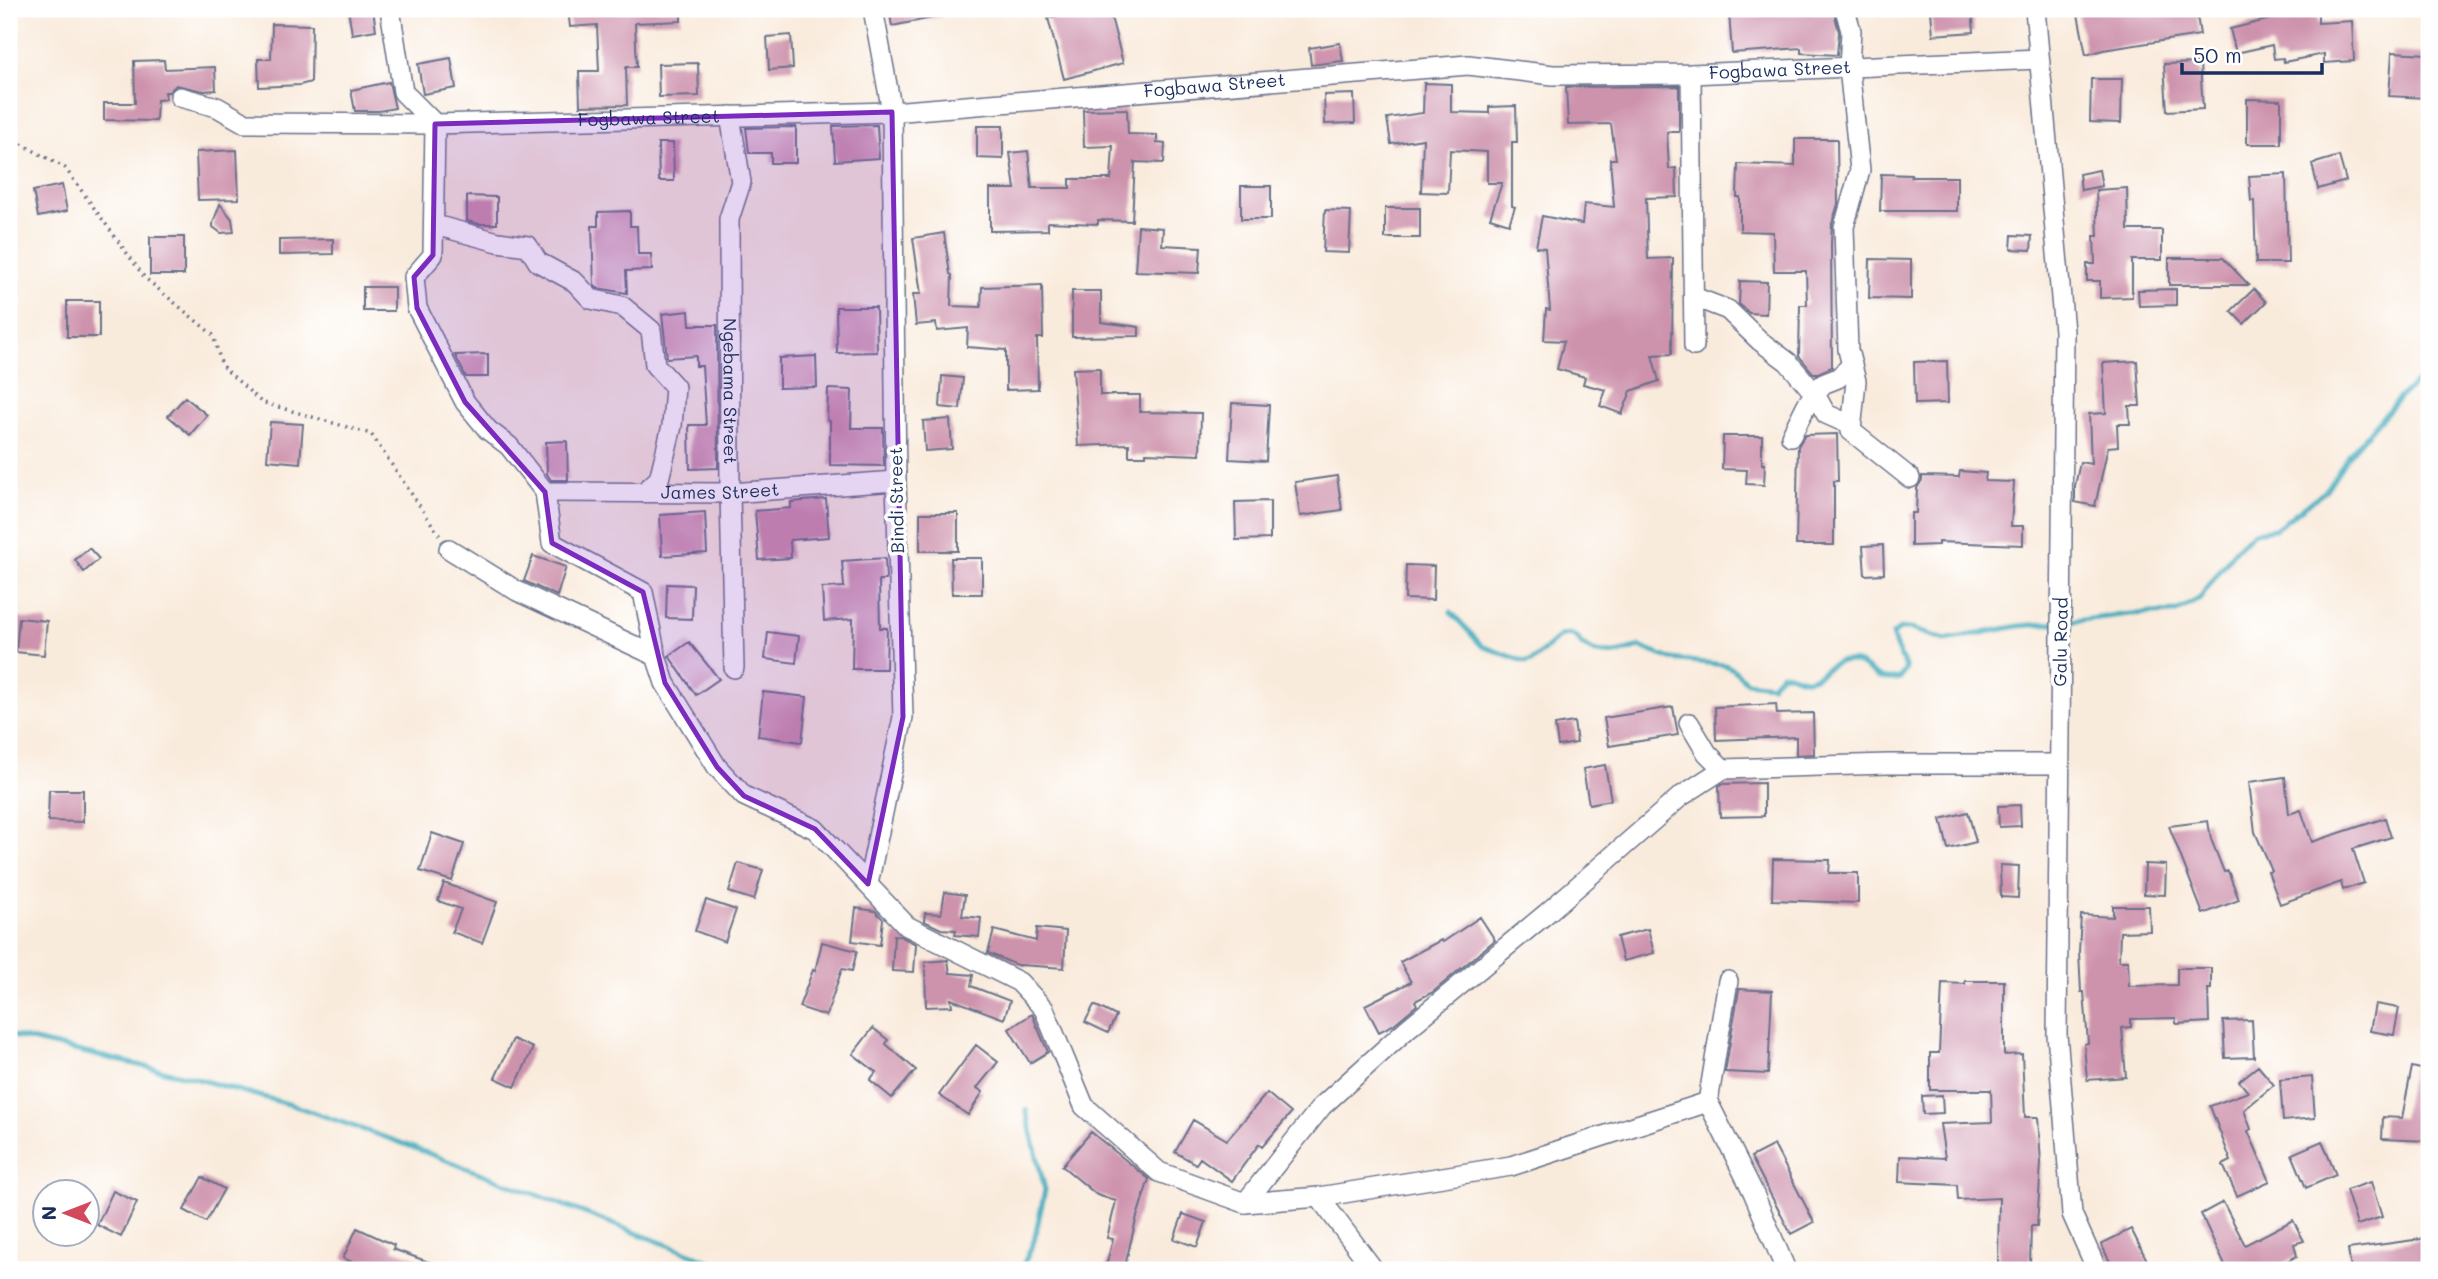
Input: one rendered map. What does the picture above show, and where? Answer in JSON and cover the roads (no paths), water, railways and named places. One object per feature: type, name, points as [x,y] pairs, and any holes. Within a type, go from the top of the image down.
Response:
[{"type":"street","points":[[390,9],[403,92],[435,124],[433,255],[414,277],[417,308],[465,402],[488,430],[509,446],[545,492],[552,543],[643,592],[656,656],[665,683],[717,767],[744,796],[815,829],[907,926],[1019,982],[1044,1009],[1084,1105],[1159,1172],[1245,1203],[1319,1197],[1511,1166],[1708,1102]]},
{"type":"street","name":"Bindi Street","points":[[867,884],[903,717],[896,481],[892,112],[873,9]]},
{"type":"street","points":[[1845,9],[1851,31],[1849,68],[1860,170],[1844,227],[1848,350],[1856,381],[1851,431],[1910,478]]},
{"type":"street","name":"Galu Road","points":[[2035,9],[2064,331],[2057,1034],[2072,1214],[2097,1270]]},
{"type":"street","name":"Fogbawa Street","points":[[180,97],[217,107],[246,123],[435,124],[892,112],[1468,65],[1553,75],[1691,74],[2039,59]]},
{"type":"street","points":[[1691,74],[1694,346]]},
{"type":"street","name":"Ngebama Street","points":[[730,116],[741,182],[729,219],[734,668]]},
{"type":"street","points":[[435,225],[498,242],[528,246],[538,262],[575,282],[591,299],[622,306],[651,330],[655,365],[675,387],[672,426],[659,479],[644,492]]},
{"type":"street","points":[[1694,297],[1728,310],[1760,341],[1788,362],[1815,394],[1826,414],[1851,425]]},
{"type":"street","points":[[1791,436],[1823,384],[1838,378],[1852,365]]},
{"type":"street","name":"James Street","points":[[545,492],[730,493],[896,481]]},
{"type":"street","points":[[449,549],[517,591],[656,656]]},
{"type":"street","points":[[1689,723],[1707,753],[1723,769]]},
{"type":"street","points":[[1245,1203],[1322,1106],[1406,1029],[1547,913],[1680,797],[1723,769],[1888,764],[2059,764]]},
{"type":"street","points":[[1727,981],[1708,1102],[1753,1192],[1786,1270]]},
{"type":"street","points":[[1319,1197],[1374,1270]]},
{"type":"waterway","points":[[2066,622],[2130,614],[2176,612],[2199,599],[2236,549],[2254,532],[2275,529],[2326,490],[2349,455],[2401,396],[2429,371]]},
{"type":"waterway","points":[[1451,612],[1482,646],[1526,662],[1532,661],[1560,636],[1569,634],[1595,652],[1614,654],[1640,647],[1671,659],[1725,665],[1747,682],[1772,685],[1781,673],[1807,679],[1843,661],[1862,665],[1883,679],[1900,678],[1906,669],[1893,634],[1900,629],[1911,629],[1945,640],[2019,626],[2056,623]]},
{"type":"waterway","points":[[9,1035],[190,1077],[292,1105],[396,1141],[733,1270]]},
{"type":"waterway","points":[[1021,1270],[1034,1241],[1045,1190],[1026,1110]]}]
